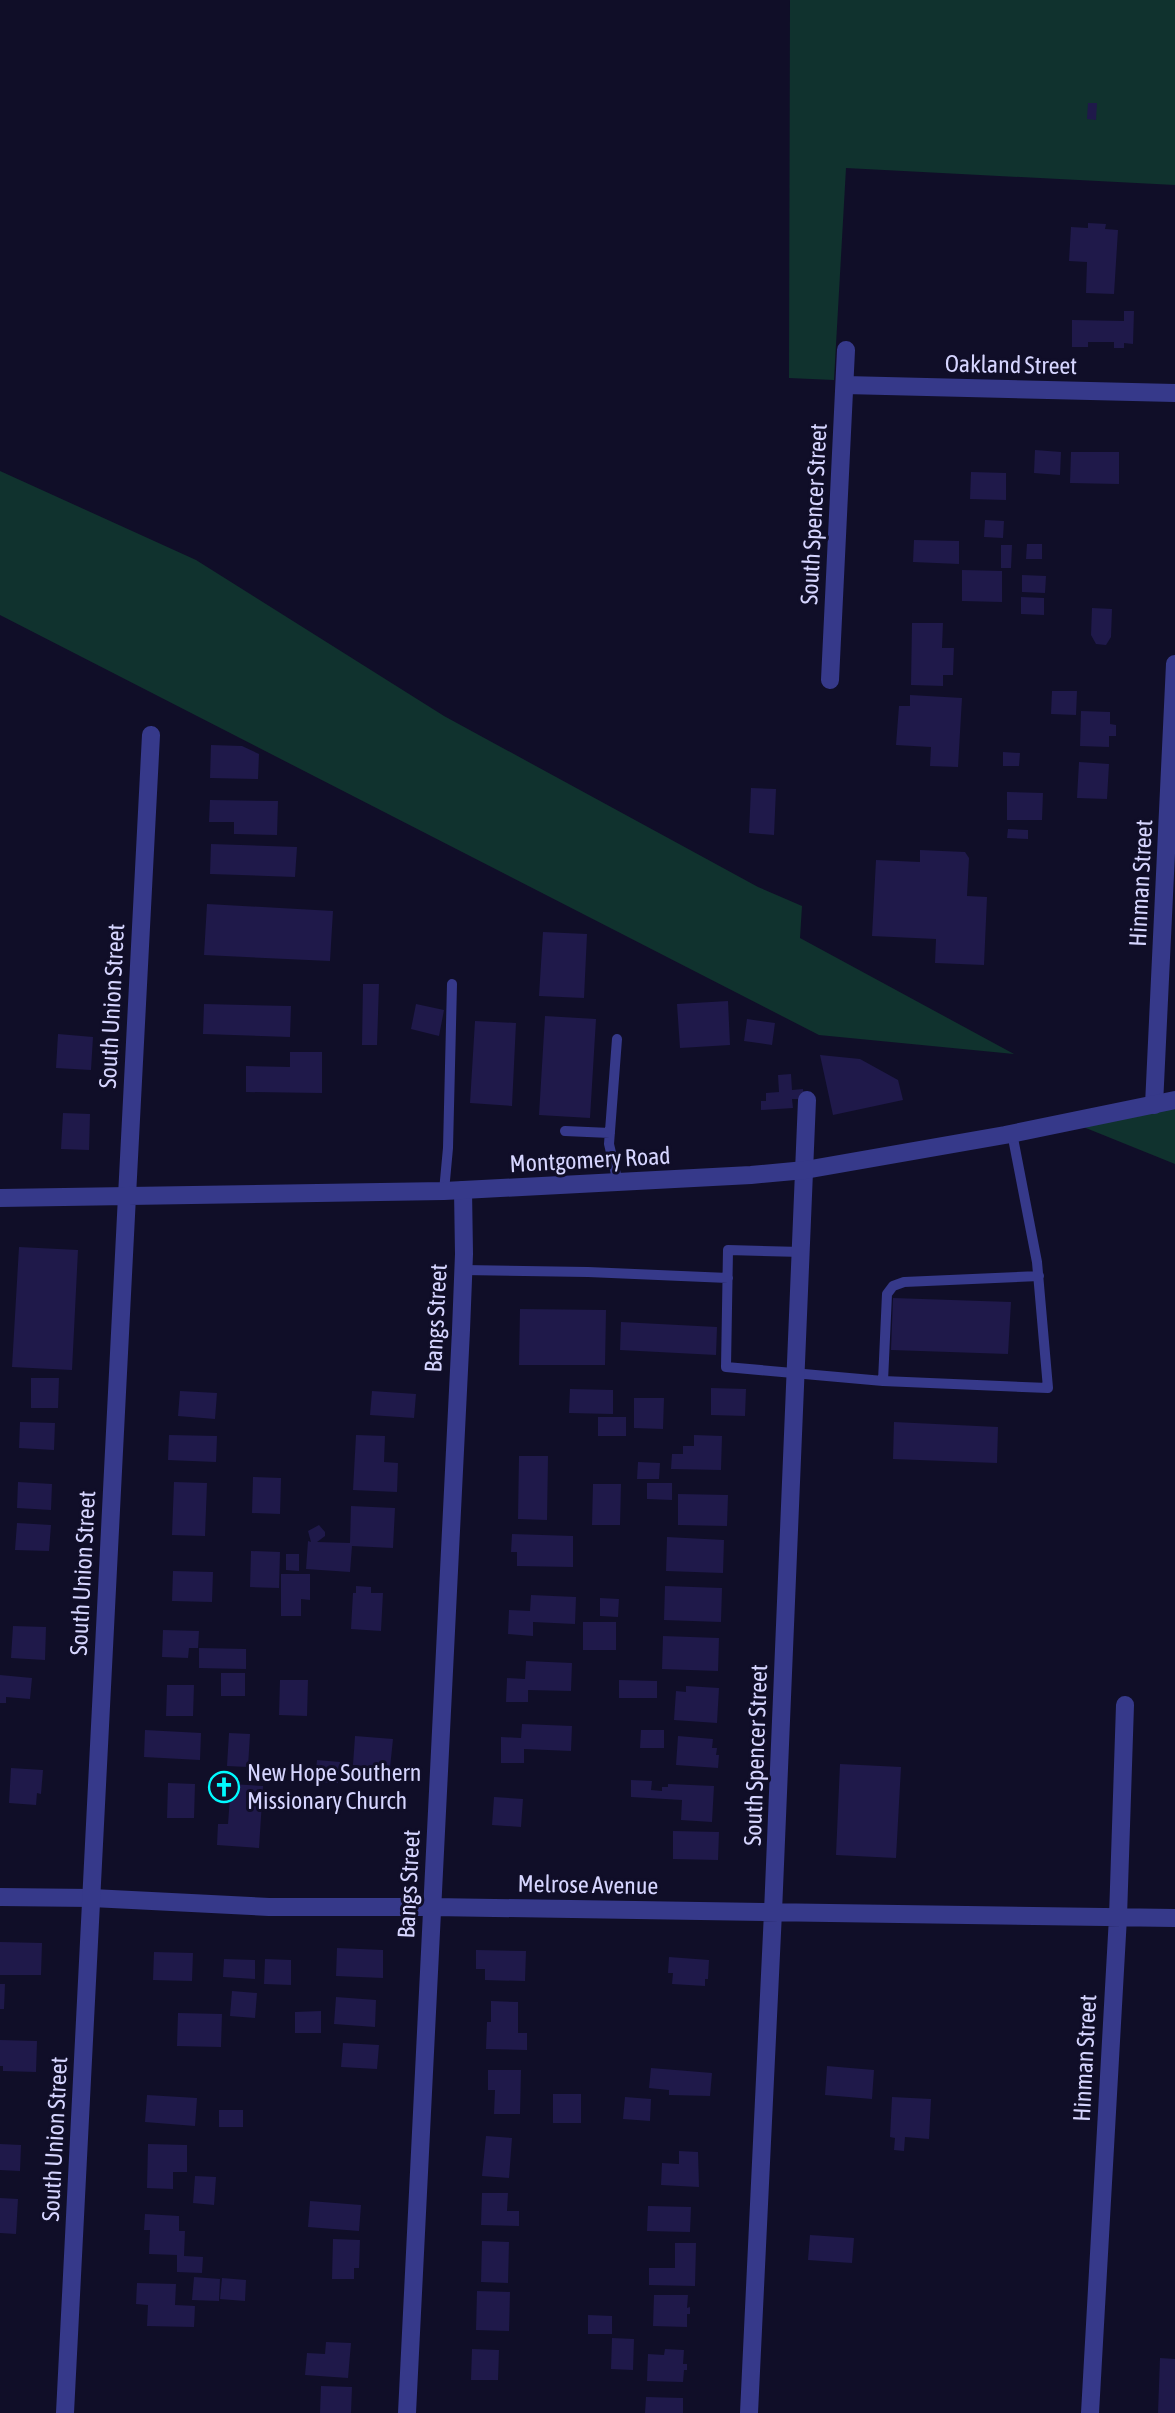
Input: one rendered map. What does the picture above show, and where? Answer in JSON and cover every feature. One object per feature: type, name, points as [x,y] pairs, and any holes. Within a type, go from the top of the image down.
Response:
[{"type":"street","name":"South Spencer Street","points":[[830,680],[846,350]]},
{"type":"street","name":"Oakland Street","points":[[845,385],[1175,393]]},
{"type":"street","name":"Hinman Street","points":[[1154,1105],[1175,664]]},
{"type":"street","name":"South Union Street","points":[[65,2413],[151,735]]},
{"type":"street","name":"South Spencer Street","points":[[749,2413],[774,1912],[807,1100]]},
{"type":"street","name":"Montgomery Road","points":[[0,1198],[444,1191],[751,1175],[805,1170],[1012,1133],[1175,1100]]},
{"type":"street","name":"Bangs Street","points":[[407,2413],[463,1270],[463,1190]]},
{"type":"street","name":"Hinman Street","points":[[1090,2413],[1118,1917],[1125,1706]]},
{"type":"street","name":"Melrose Avenue","points":[[0,1897],[92,1898],[269,1907],[1175,1918]]},
{"type":"lane","points":[[444,1191],[448,1148],[452,984]]},
{"type":"lane","points":[[617,1039],[609,1144],[618,1184]]},
{"type":"lane","points":[[565,1131],[610,1133]]},
{"type":"lane","points":[[802,1252],[728,1250],[726,1367],[883,1381],[1048,1388],[1039,1276],[1012,1133]]},
{"type":"lane","points":[[463,1270],[728,1278]]},
{"type":"lane","points":[[883,1381],[887,1294],[893,1286],[904,1282],[1039,1276]]},
{"type":"green space","points":[[790,0],[1175,0],[1175,185],[846,168],[834,380],[789,378]]},
{"type":"green space","points":[[0,471],[196,560],[444,716],[758,887],[802,906],[800,938],[1014,1054],[819,1035],[0,615]]},
{"type":"green space","points":[[1175,1100],[1175,1164],[1071,1122]]},
{"type":"building","points":[[1088,103],[1097,103],[1096,120],[1087,119]]},
{"type":"building","points":[[1088,223],[1106,224],[1105,229],[1118,230],[1114,294],[1086,293],[1087,262],[1069,261],[1071,227],[1088,228]]},
{"type":"building","points":[[1124,311],[1134,311],[1133,344],[1124,343],[1124,348],[1114,348],[1114,342],[1088,342],[1088,347],[1072,347],[1072,320],[1124,321]]},
{"type":"building","points":[[1035,450],[1061,452],[1060,475],[1034,473]]},
{"type":"building","points":[[1071,452],[1119,452],[1119,484],[1070,483]]},
{"type":"building","points":[[971,472],[1006,473],[1006,500],[970,499]]},
{"type":"building","points":[[985,520],[1004,521],[1003,538],[984,537]]},
{"type":"building","points":[[914,540],[959,541],[959,564],[913,562]]},
{"type":"building","points":[[1027,544],[1042,544],[1042,559],[1026,559]]},
{"type":"building","points":[[1001,545],[1012,545],[1011,568],[1001,568]]},
{"type":"building","points":[[962,570],[1002,571],[1002,602],[962,601]]},
{"type":"building","points":[[1022,575],[1046,576],[1045,593],[1022,592]]},
{"type":"building","points":[[1021,597],[1044,598],[1044,615],[1021,614]]},
{"type":"building","points":[[1092,608],[1112,609],[1111,637],[1106,645],[1096,644],[1091,635]]},
{"type":"building","points":[[912,623],[943,623],[942,648],[954,648],[953,675],[943,675],[943,686],[911,685]]},
{"type":"building","points":[[1052,691],[1077,691],[1076,715],[1051,714]]},
{"type":"building","points":[[910,695],[962,698],[958,767],[930,766],[931,747],[896,745],[899,706],[910,706]]},
{"type":"building","points":[[1081,711],[1110,712],[1110,724],[1116,725],[1116,736],[1109,736],[1109,747],[1080,746]]},
{"type":"building","points":[[211,745],[242,746],[259,754],[258,779],[210,778]]},
{"type":"building","points":[[1003,752],[1020,753],[1019,766],[1003,766]]},
{"type":"building","points":[[1079,762],[1109,764],[1107,799],[1077,798]]},
{"type":"building","points":[[751,788],[776,789],[774,835],[749,833]]},
{"type":"building","points":[[1007,792],[1043,793],[1042,820],[1007,820]]},
{"type":"building","points":[[210,800],[278,801],[277,835],[234,834],[234,822],[209,822]]},
{"type":"building","points":[[1008,829],[1028,830],[1028,839],[1007,838]]},
{"type":"building","points":[[211,844],[297,847],[295,877],[210,874]]},
{"type":"building","points":[[920,850],[965,852],[969,858],[967,896],[987,897],[984,965],[935,963],[936,939],[872,936],[876,860],[920,862]]},
{"type":"building","points":[[207,904],[333,911],[330,961],[204,955]]},
{"type":"building","points":[[543,932],[587,934],[584,998],[539,996]]},
{"type":"building","points":[[363,984],[379,984],[377,1045],[362,1045]]},
{"type":"building","points":[[728,1001],[730,1045],[680,1048],[677,1004]]},
{"type":"building","points":[[204,1004],[291,1006],[290,1037],[203,1034]]},
{"type":"building","points":[[416,1004],[444,1010],[439,1036],[411,1029]]},
{"type":"building","points":[[545,1016],[596,1019],[590,1118],[539,1115]]},
{"type":"building","points":[[747,1019],[775,1023],[772,1045],[744,1041]]},
{"type":"building","points":[[475,1021],[516,1023],[512,1106],[470,1103]]},
{"type":"building","points":[[58,1034],[93,1037],[91,1070],[56,1068]]},
{"type":"building","points":[[290,1052],[322,1052],[322,1093],[246,1092],[246,1066],[290,1067]]},
{"type":"building","points":[[820,1055],[860,1059],[898,1080],[903,1100],[833,1115]]},
{"type":"building","points":[[791,1074],[792,1090],[803,1089],[804,1099],[792,1099],[793,1108],[761,1110],[761,1101],[766,1101],[766,1093],[779,1092],[778,1075]]},
{"type":"building","points":[[63,1113],[90,1114],[89,1150],[61,1149]]},
{"type":"building","points":[[19,1247],[78,1250],[72,1370],[12,1367]]},
{"type":"building","points":[[893,1298],[1011,1302],[1008,1354],[891,1350]]},
{"type":"building","points":[[520,1309],[606,1310],[605,1365],[519,1365]]},
{"type":"building","points":[[621,1322],[717,1327],[716,1355],[620,1350]]},
{"type":"building","points":[[31,1378],[59,1378],[58,1408],[31,1408]]},
{"type":"building","points":[[711,1388],[746,1389],[745,1416],[711,1415]]},
{"type":"building","points":[[570,1389],[613,1390],[613,1414],[569,1413]]},
{"type":"building","points":[[180,1391],[217,1393],[215,1419],[178,1416]]},
{"type":"building","points":[[372,1391],[416,1394],[414,1418],[370,1415]]},
{"type":"building","points":[[634,1398],[664,1398],[663,1429],[634,1428]]},
{"type":"building","points":[[598,1417],[626,1417],[626,1436],[598,1436]]},
{"type":"building","points":[[20,1422],[55,1423],[54,1450],[19,1448]]},
{"type":"building","points":[[894,1422],[998,1427],[997,1463],[893,1459]]},
{"type":"building","points":[[169,1435],[217,1436],[216,1462],[168,1460]]},
{"type":"building","points":[[356,1435],[385,1436],[384,1462],[398,1463],[397,1492],[353,1490]]},
{"type":"building","points":[[694,1435],[722,1436],[721,1470],[671,1469],[672,1454],[683,1454],[683,1446],[694,1446]]},
{"type":"building","points":[[519,1456],[548,1456],[547,1520],[518,1519]]},
{"type":"building","points":[[638,1462],[660,1463],[659,1479],[637,1479]]},
{"type":"building","points":[[253,1477],[281,1478],[280,1514],[252,1513]]},
{"type":"building","points":[[18,1482],[52,1484],[51,1510],[17,1508]]},
{"type":"building","points":[[174,1482],[207,1483],[205,1536],[172,1535]]},
{"type":"building","points":[[647,1483],[672,1483],[672,1500],[647,1499]]},
{"type":"building","points":[[593,1484],[621,1484],[620,1525],[592,1525]]},
{"type":"building","points":[[678,1494],[728,1495],[727,1526],[678,1525]]},
{"type":"building","points":[[351,1506],[395,1508],[393,1548],[352,1546],[350,1572],[306,1569],[308,1541],[311,1542],[308,1531],[319,1525],[325,1536],[317,1542],[350,1543]]},
{"type":"building","points":[[17,1523],[51,1525],[49,1551],[15,1550]]},
{"type":"building","points":[[512,1534],[573,1536],[573,1567],[517,1566],[517,1552],[511,1552]]},
{"type":"building","points":[[667,1537],[724,1540],[723,1573],[666,1571]]},
{"type":"building","points":[[251,1551],[280,1552],[279,1588],[250,1587]]},
{"type":"building","points":[[286,1554],[299,1554],[299,1571],[286,1570]]},
{"type":"building","points":[[173,1571],[213,1572],[212,1602],[172,1601]]},
{"type":"building","points":[[281,1574],[310,1574],[310,1600],[301,1599],[301,1616],[281,1616]]},
{"type":"building","points":[[356,1586],[371,1587],[371,1593],[383,1593],[381,1631],[351,1629],[353,1593],[356,1593]]},
{"type":"building","points":[[665,1586],[722,1588],[721,1622],[664,1620]]},
{"type":"building","points":[[531,1595],[576,1597],[575,1624],[533,1622],[533,1636],[508,1634],[509,1610],[530,1611]]},
{"type":"building","points":[[600,1598],[619,1599],[618,1617],[600,1616]]},
{"type":"building","points":[[583,1622],[616,1622],[616,1650],[583,1650]]},
{"type":"building","points":[[13,1626],[46,1627],[45,1660],[11,1658]]},
{"type":"building","points":[[163,1630],[199,1631],[198,1648],[189,1648],[188,1658],[162,1657]]},
{"type":"building","points":[[663,1636],[719,1638],[718,1671],[662,1669]]},
{"type":"building","points":[[199,1648],[246,1649],[246,1669],[199,1668]]},
{"type":"building","points":[[526,1661],[572,1663],[571,1691],[528,1690],[528,1702],[506,1702],[507,1678],[525,1679]]},
{"type":"building","points":[[221,1673],[245,1673],[245,1696],[221,1696]]},
{"type":"building","points":[[0,1675],[32,1678],[30,1699],[6,1697],[6,1703],[0,1703]]},
{"type":"building","points":[[280,1680],[308,1680],[307,1716],[279,1715]]},
{"type":"building","points":[[619,1680],[657,1681],[657,1698],[619,1698]]},
{"type":"building","points":[[167,1685],[194,1685],[193,1716],[166,1716]]},
{"type":"building","points":[[686,1686],[719,1688],[717,1723],[674,1720],[676,1691],[686,1692]]},
{"type":"building","points":[[522,1724],[572,1726],[571,1751],[524,1749],[524,1763],[501,1763],[501,1737],[521,1738]]},
{"type":"building","points":[[145,1730],[201,1733],[200,1760],[144,1757]]},
{"type":"building","points":[[641,1730],[664,1730],[664,1748],[640,1748]]},
{"type":"building","points":[[229,1733],[250,1734],[248,1767],[227,1766]]},
{"type":"building","points":[[355,1736],[393,1739],[390,1768],[353,1765]]},
{"type":"building","points":[[678,1736],[713,1739],[712,1748],[717,1748],[716,1755],[719,1755],[718,1768],[676,1765]]},
{"type":"building","points":[[317,1760],[340,1762],[338,1783],[315,1782]]},
{"type":"building","points":[[840,1764],[901,1767],[896,1858],[836,1855]]},
{"type":"building","points":[[11,1768],[43,1770],[41,1794],[37,1793],[36,1805],[9,1803]]},
{"type":"building","points":[[631,1780],[652,1781],[651,1790],[662,1791],[662,1787],[668,1787],[668,1784],[714,1786],[712,1822],[681,1820],[682,1800],[631,1797]]},
{"type":"building","points":[[168,1783],[195,1784],[194,1818],[167,1818]]},
{"type":"building","points":[[231,1784],[263,1786],[259,1848],[217,1845],[218,1824],[228,1824]]},
{"type":"building","points":[[494,1797],[523,1799],[521,1827],[492,1825]]},
{"type":"building","points":[[673,1831],[719,1832],[718,1860],[673,1859]]},
{"type":"building","points":[[0,1942],[42,1943],[41,1975],[0,1975]]},
{"type":"building","points":[[337,1948],[383,1950],[383,1978],[336,1976]]},
{"type":"building","points":[[476,1950],[526,1951],[525,1981],[485,1980],[485,1969],[476,1969]]},
{"type":"building","points":[[154,1952],[193,1953],[192,1981],[153,1980]]},
{"type":"building","points":[[669,1957],[709,1960],[705,1986],[672,1984],[673,1973],[668,1973]]},
{"type":"building","points":[[224,1959],[255,1960],[255,1979],[223,1977]]},
{"type":"building","points":[[265,1959],[291,1960],[291,1985],[264,1984]]},
{"type":"building","points":[[0,1984],[5,1984],[4,2009],[0,2009]]},
{"type":"building","points":[[232,1991],[257,1993],[255,2018],[230,2016]]},
{"type":"building","points":[[336,1997],[376,2000],[375,2027],[334,2024]]},
{"type":"building","points":[[491,2001],[518,2002],[518,2033],[527,2033],[527,2050],[486,2049],[487,2022],[491,2022]]},
{"type":"building","points":[[321,2011],[321,2033],[295,2033],[295,2012]]},
{"type":"building","points":[[178,2013],[222,2014],[221,2047],[177,2046]]},
{"type":"building","points":[[0,2040],[37,2041],[36,2072],[3,2071],[3,2066],[0,2066]]},
{"type":"building","points":[[343,2043],[379,2045],[377,2069],[341,2067]]},
{"type":"building","points":[[827,2066],[874,2070],[872,2099],[825,2095]]},
{"type":"building","points":[[651,2068],[712,2073],[710,2096],[669,2095],[669,2090],[649,2088]]},
{"type":"building","points":[[488,2070],[521,2070],[520,2114],[494,2114],[495,2090],[488,2090]]},
{"type":"building","points":[[553,2094],[581,2094],[581,2123],[553,2123]]},
{"type":"building","points":[[147,2095],[197,2098],[195,2126],[145,2122]]},
{"type":"building","points":[[625,2097],[651,2099],[650,2121],[623,2119]]},
{"type":"building","points":[[892,2097],[931,2099],[929,2139],[905,2137],[904,2151],[894,2150],[895,2138],[890,2137]]},
{"type":"building","points":[[219,2110],[243,2110],[243,2127],[219,2127]]},
{"type":"building","points":[[486,2136],[512,2138],[509,2178],[482,2176]]},
{"type":"building","points":[[0,2144],[21,2145],[20,2171],[0,2170]]},
{"type":"building","points":[[148,2144],[187,2145],[187,2172],[173,2172],[173,2189],[147,2188]]},
{"type":"building","points":[[679,2151],[698,2152],[699,2187],[661,2185],[662,2163],[679,2164]]},
{"type":"building","points":[[195,2176],[216,2177],[214,2205],[193,2203]]},
{"type":"building","points":[[482,2193],[508,2193],[507,2211],[519,2211],[519,2226],[481,2225]]},
{"type":"building","points":[[0,2198],[18,2199],[16,2234],[0,2233]]},
{"type":"building","points":[[310,2201],[361,2205],[359,2231],[308,2227]]},
{"type":"building","points":[[648,2206],[691,2207],[690,2232],[647,2231]]},
{"type":"building","points":[[145,2214],[179,2216],[179,2231],[185,2231],[184,2256],[203,2257],[202,2273],[177,2272],[177,2255],[149,2254],[150,2230],[144,2230]]},
{"type":"building","points":[[810,2235],[854,2238],[852,2263],[808,2260]]},
{"type":"building","points":[[333,2239],[360,2240],[359,2268],[354,2268],[354,2279],[332,2279]]},
{"type":"building","points":[[482,2241],[509,2242],[508,2283],[481,2282]]},
{"type":"building","points":[[675,2243],[696,2243],[695,2286],[649,2285],[649,2268],[675,2268]]},
{"type":"building","points":[[194,2277],[220,2279],[219,2301],[192,2300]]},
{"type":"building","points":[[222,2278],[246,2280],[245,2301],[220,2299]]},
{"type":"building","points":[[137,2283],[176,2284],[175,2305],[195,2306],[194,2327],[147,2326],[148,2305],[136,2304]]},
{"type":"building","points":[[477,2291],[510,2292],[509,2331],[476,2330]]},
{"type":"building","points":[[654,2295],[688,2295],[687,2308],[690,2307],[690,2314],[687,2314],[687,2327],[653,2326]]},
{"type":"building","points":[[588,2315],[612,2316],[612,2334],[588,2334]]},
{"type":"building","points":[[612,2338],[634,2339],[633,2370],[611,2369]]},
{"type":"building","points":[[326,2342],[351,2343],[348,2378],[305,2375],[307,2353],[325,2354]]},
{"type":"building","points":[[472,2349],[499,2350],[498,2380],[471,2380]]},
{"type":"building","points":[[665,2349],[684,2350],[683,2364],[687,2364],[687,2370],[684,2370],[683,2382],[647,2381],[648,2354],[664,2355]]},
{"type":"building","points":[[1160,2358],[1175,2359],[1175,2413],[1158,2413]]},
{"type":"building","points":[[321,2386],[352,2387],[351,2413],[320,2413]]},
{"type":"building","points":[[646,2397],[683,2398],[683,2413],[645,2413]]},
{"type":"place","name":"New Hope Southern Missionary Church","points":[[224,1787]]}]
